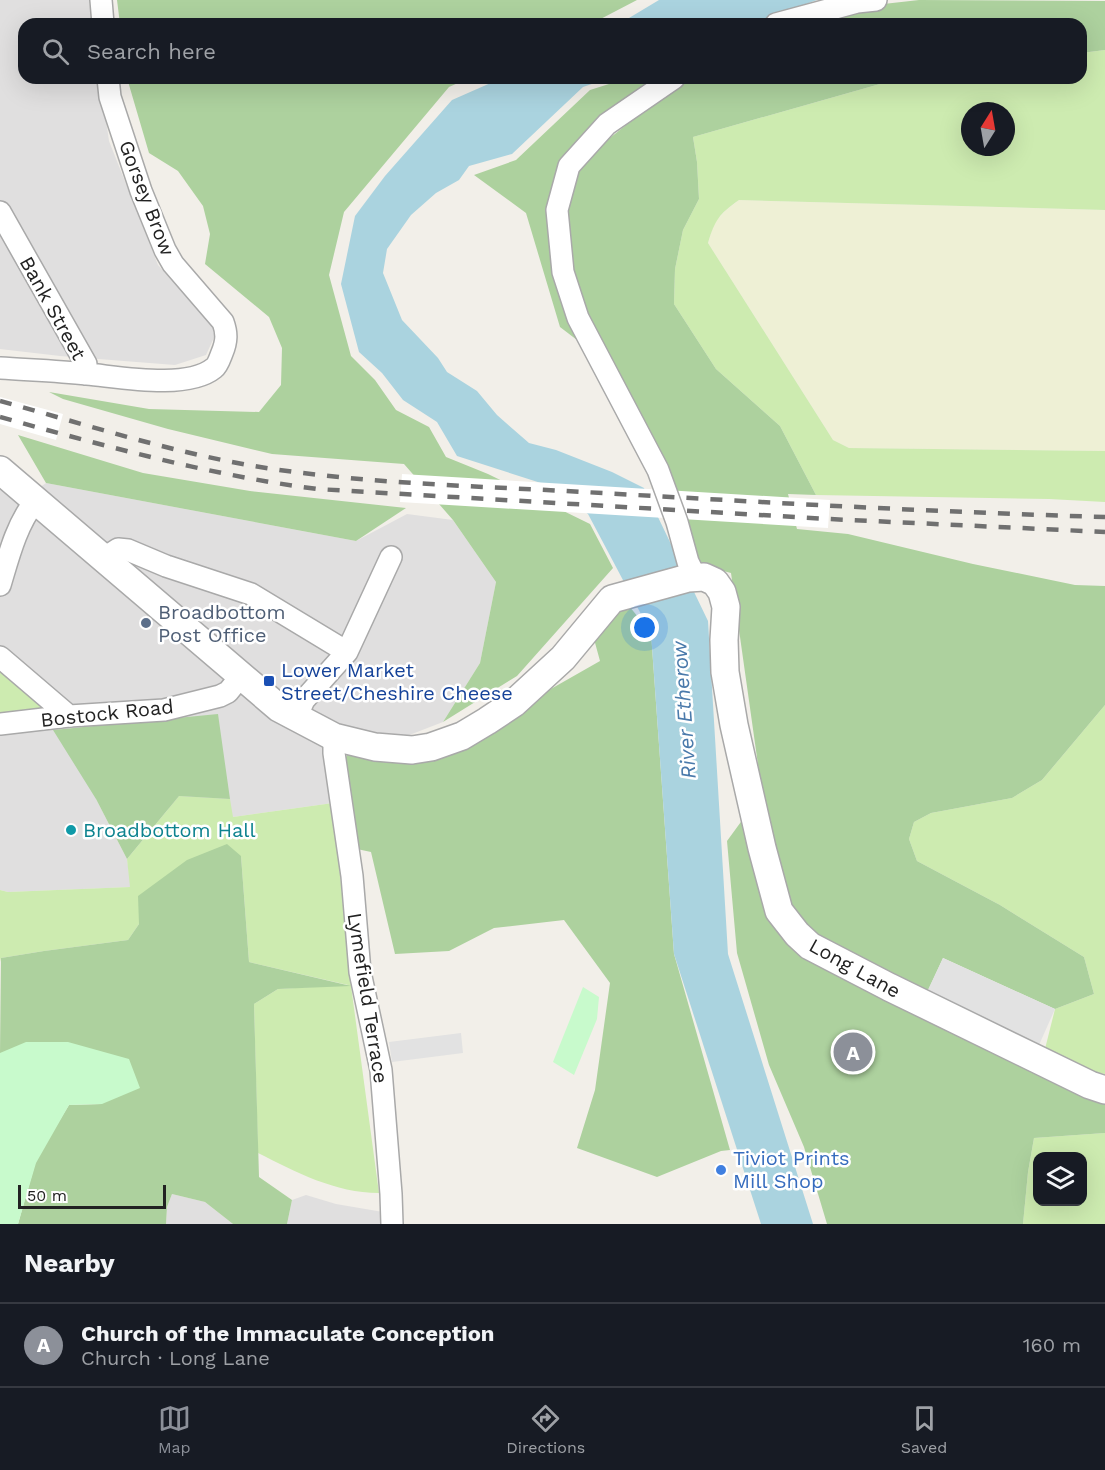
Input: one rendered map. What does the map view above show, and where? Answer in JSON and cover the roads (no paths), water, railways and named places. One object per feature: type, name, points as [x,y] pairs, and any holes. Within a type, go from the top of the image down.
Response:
[{"type":"street","points":[[101,0],[102,18]]},
{"type":"street","points":[[798,18],[857,2],[876,0]]},
{"type":"street","name":"Gorsey Brow","points":[[0,368],[167,381],[198,376],[215,368],[226,343],[227,332],[223,322],[173,264],[165,250],[141,191],[110,98],[109,84]]},
{"type":"street","points":[[0,470],[279,708],[296,718],[334,737],[375,747],[412,750],[445,743],[462,736],[514,703],[538,682],[563,658],[608,603],[616,597],[692,578],[677,522],[658,470],[578,318],[563,272],[557,210],[569,166],[607,124],[665,84]]},
{"type":"street","name":"Bank Street","points":[[0,212],[86,364],[85,374]]},
{"type":"street","points":[[0,585],[15,536],[23,517],[35,501]]},
{"type":"street","points":[[104,558],[118,549],[128,550],[166,566],[251,594],[347,652]]},
{"type":"street","points":[[296,718],[304,700],[347,652],[391,556]]},
{"type":"street","name":"Long Lane","points":[[692,578],[704,577],[715,582],[722,592],[726,607],[725,672],[734,724],[779,911],[797,934],[810,946],[889,987],[1090,1084],[1105,1089]]},
{"type":"street","points":[[0,657],[69,716]]},
{"type":"street","name":"Bostock Road","points":[[0,724],[69,716],[164,710],[220,696],[228,692],[242,676]]},
{"type":"street","name":"Lymefield Terrace","points":[[334,737],[334,753],[352,876],[360,972],[381,1070],[392,1194],[392,1224]]},
{"type":"water","points":[[659,0],[817,0],[766,18],[629,18]]},
{"type":"water","name":"River Etherow","points":[[488,84],[592,84],[583,87],[512,154],[469,166],[459,180],[436,193],[411,215],[387,249],[383,273],[402,320],[438,358],[447,372],[477,391],[497,415],[529,443],[556,450],[612,472],[644,488],[708,621],[728,954],[813,1224],[761,1224],[674,954],[651,633],[588,514],[544,484],[457,456],[437,422],[403,400],[382,373],[359,352],[341,284],[355,216],[385,176],[452,100]]},
{"type":"railway","points":[[0,401],[199,455],[266,468],[345,478],[844,506],[1105,517]]},
{"type":"railway","points":[[0,417],[197,468],[317,489],[829,519],[1105,532]]},
{"type":"place","name":"Broadbottom Post Office","points":[[146,623]]},
{"type":"place","name":"Lower Market Street/Cheshire Cheese","points":[[269,681]]},
{"type":"place","name":"Broadbottom Hall","points":[[71,830]]},
{"type":"place","name":"Church of the Immaculate Conception","points":[[853,1052]]},
{"type":"place","name":"Tiviot Prints Mill Shop","points":[[721,1170]]}]
